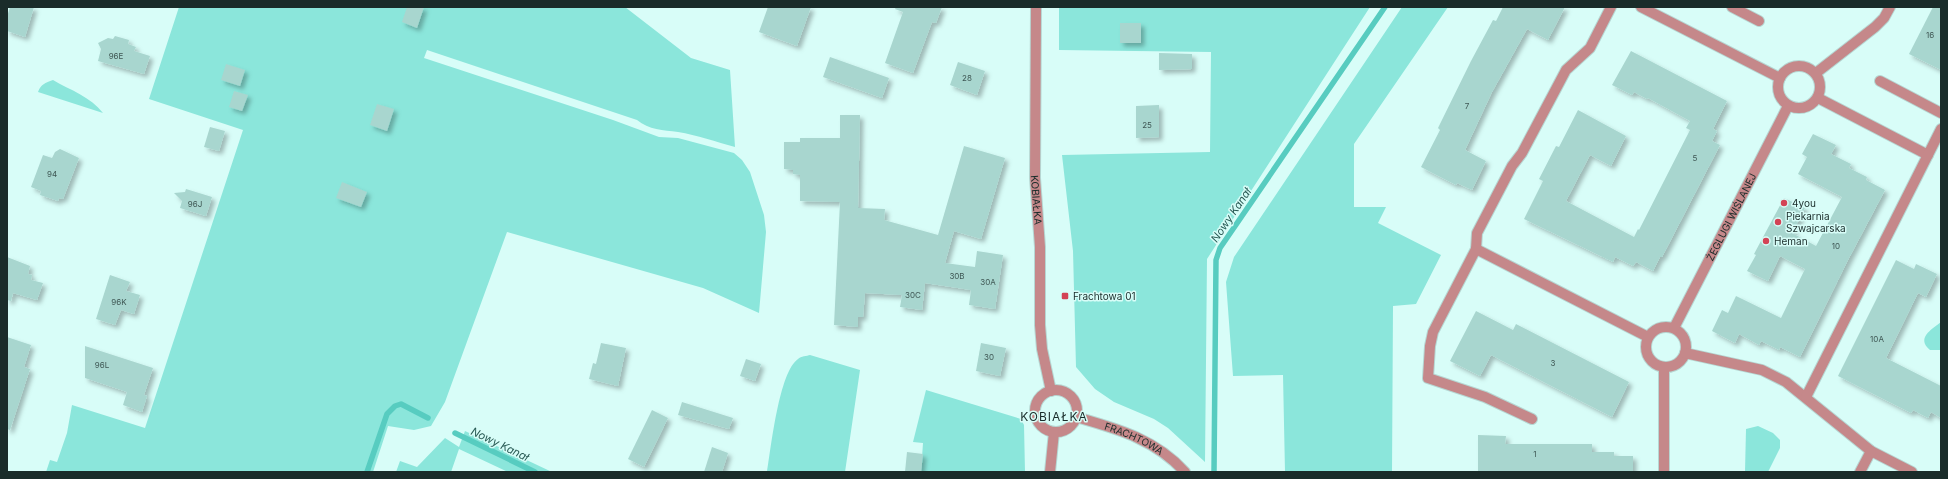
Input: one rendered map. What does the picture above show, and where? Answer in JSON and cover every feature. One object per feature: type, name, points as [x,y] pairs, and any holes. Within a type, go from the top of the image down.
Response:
[{"type":"street","name":"KOBIAŁKA","points":[[1036,7],[1035,178],[1040,248],[1040,325],[1042,349],[1050,391]]},
{"type":"street","points":[[1532,418],[1485,397],[1428,378],[1430,346],[1433,332],[1476,249],[1477,233],[1512,166],[1522,153],[1566,70],[1590,48],[1611,7]]},
{"type":"street","points":[[1641,7],[1780,78]]},
{"type":"street","points":[[1732,7],[1759,21]]},
{"type":"street","points":[[1816,74],[1875,27],[1884,18],[1890,7]]},
{"type":"street","points":[[1801,66],[1809,68],[1816,74],[1820,81],[1818,98],[1812,104],[1803,108],[1788,106],[1780,96],[1778,87],[1780,78],[1789,69],[1801,66]]},
{"type":"street","points":[[1880,81],[1941,113]]},
{"type":"street","points":[[1818,98],[1928,154]]},
{"type":"street","name":"ŻEGLUGI WIŚLANEJ","points":[[1674,328],[1788,106]]},
{"type":"street","points":[[1806,397],[1941,129]]},
{"type":"street","points":[[1476,249],[1648,337]]},
{"type":"street","points":[[1665,326],[1674,328],[1682,335],[1685,341],[1685,353],[1677,364],[1664,368],[1658,366],[1648,357],[1645,344],[1648,337],[1658,328],[1665,326]]},
{"type":"street","points":[[1685,353],[1762,370],[1786,382],[1871,451],[1912,472]]},
{"type":"street","points":[[1664,368],[1664,472]]},
{"type":"street","points":[[1058,390],[1066,393],[1072,398],[1076,406],[1076,417],[1070,428],[1062,432],[1054,432],[1046,430],[1040,425],[1036,418],[1035,409],[1043,395],[1050,391],[1058,390]]},
{"type":"street","name":"FRACHTOWA","points":[[1076,417],[1122,431],[1152,444],[1177,463],[1185,472]]},
{"type":"street","points":[[1050,472],[1054,432]]},
{"type":"street","points":[[1860,472],[1871,451]]},
{"type":"shaded area","points":[[179,7],[625,7],[691,58],[730,70],[735,147],[692,135],[651,128],[637,120],[427,50],[424,58],[613,120],[659,137],[678,138],[734,153],[742,160],[750,172],[764,215],[766,232],[759,313],[703,288],[507,232],[445,402],[431,426],[414,430],[388,426],[373,472],[46,472],[50,460],[57,462],[67,433],[72,405],[145,428],[243,130],[149,99]]},
{"type":"shaded area","points":[[1059,7],[1370,7],[1207,259],[1205,462],[1168,428],[1154,419],[1114,402],[1095,389],[1076,367],[1073,251],[1062,155],[1210,152],[1211,52],[1059,50]]},
{"type":"shaded area","points":[[1402,7],[1448,7],[1354,144],[1354,207],[1386,207],[1378,223],[1441,255],[1416,304],[1393,306],[1392,472],[1285,472],[1283,375],[1233,376],[1226,282],[1234,257]]},
{"type":"shaded area","points":[[53,80],[93,102],[103,113],[38,92],[40,87]]},
{"type":"shaded area","points":[[1941,322],[1941,350],[1930,350],[1924,342],[1926,334]]},
{"type":"shaded area","points":[[810,355],[860,370],[845,472],[767,472],[777,411],[786,379],[791,367],[798,359]]},
{"type":"shaded area","points":[[926,390],[1021,419],[1024,425],[1025,472],[921,472],[923,443],[913,442]]},
{"type":"shaded area","points":[[1758,426],[1773,433],[1780,440],[1780,448],[1768,472],[1745,472],[1746,429]]},
{"type":"shaded area","points":[[465,431],[552,472],[508,472],[459,449],[451,472],[396,472],[400,461],[417,467],[445,438],[459,447]]},
{"type":"building","points":[[10,7],[34,7],[25,37],[7,31],[7,17]]},
{"type":"building","points":[[407,7],[424,7],[417,28],[402,22]]},
{"type":"building","points":[[768,7],[811,7],[797,46],[759,32]]},
{"type":"building","points":[[896,7],[942,7],[936,23],[932,22],[913,73],[885,63],[903,12],[895,9]]},
{"type":"building","points":[[1503,7],[1565,7],[1548,40],[1527,29],[1492,92],[1465,150],[1486,161],[1472,190],[1457,183],[1456,185],[1421,167],[1440,130],[1438,128],[1471,61],[1493,20],[1496,21]]},
{"type":"building","points":[[1933,7],[1941,7],[1941,70],[1909,54]]},
{"type":"building","points":[[1120,23],[1141,23],[1141,43],[1120,43]]},
{"type":"building","points":[[115,36],[129,40],[128,44],[136,47],[134,51],[150,56],[144,74],[98,61],[101,49],[98,43],[108,38],[113,39]]},
{"type":"building","points":[[1631,51],[1727,101],[1713,129],[1717,131],[1712,141],[1720,145],[1662,257],[1660,257],[1653,271],[1636,262],[1633,266],[1615,257],[1613,262],[1524,219],[1543,181],[1539,179],[1556,146],[1559,147],[1578,110],[1626,136],[1611,166],[1590,155],[1566,201],[1634,237],[1638,229],[1639,230],[1690,130],[1686,128],[1690,121],[1648,98],[1647,99],[1634,92],[1632,95],[1612,85]]},
{"type":"building","points":[[1159,53],[1192,54],[1192,69],[1159,70]]},
{"type":"building","points":[[830,57],[889,78],[882,98],[823,77]]},
{"type":"building","points":[[958,62],[985,71],[977,95],[950,85]]},
{"type":"building","points":[[226,64],[245,70],[240,86],[221,80]]},
{"type":"building","points":[[234,91],[248,95],[242,111],[229,107]]},
{"type":"building","points":[[377,104],[394,109],[387,131],[370,125]]},
{"type":"building","points":[[1159,105],[1159,137],[1136,138],[1136,106]]},
{"type":"building","points":[[840,115],[860,115],[858,208],[885,209],[884,220],[938,235],[964,146],[1005,158],[981,239],[954,231],[945,263],[975,267],[977,251],[1003,255],[995,309],[969,305],[971,290],[925,283],[922,310],[900,307],[902,295],[865,293],[863,317],[858,317],[858,327],[834,325],[840,202],[800,201],[800,175],[793,174],[793,170],[784,169],[784,142],[800,142],[800,138],[840,138]]},
{"type":"building","points":[[210,127],[225,131],[219,151],[204,147]]},
{"type":"building","points":[[1813,134],[1836,145],[1831,154],[1851,164],[1849,168],[1867,177],[1866,180],[1885,190],[1849,258],[1800,357],[1780,347],[1779,350],[1761,341],[1759,345],[1739,334],[1735,343],[1712,331],[1722,310],[1728,313],[1736,296],[1781,318],[1805,269],[1780,256],[1768,281],[1747,271],[1756,255],[1754,254],[1784,198],[1805,208],[1792,233],[1816,246],[1842,197],[1798,174],[1807,157],[1802,154]]},
{"type":"building","points":[[60,149],[79,158],[63,199],[59,198],[58,201],[40,195],[41,191],[31,187],[43,155],[52,158],[55,152]]},
{"type":"building","points":[[342,182],[367,192],[361,207],[336,198]]},
{"type":"building","points":[[186,189],[212,197],[206,216],[180,208],[182,201],[174,193],[185,192]]},
{"type":"building","points":[[7,257],[30,266],[28,274],[32,275],[31,280],[43,283],[37,300],[13,293],[11,301],[7,300]]},
{"type":"building","points":[[1896,260],[1914,269],[1916,264],[1937,274],[1926,297],[1918,293],[1886,358],[1941,386],[1941,418],[1931,412],[1928,418],[1913,410],[1911,413],[1838,376]]},
{"type":"building","points":[[110,275],[130,282],[126,291],[140,295],[134,314],[121,310],[115,325],[96,319]]},
{"type":"building","points":[[1476,311],[1513,330],[1516,324],[1629,382],[1612,417],[1491,355],[1480,376],[1450,361]]},
{"type":"building","points":[[7,337],[31,345],[24,367],[30,369],[10,430],[7,429]]},
{"type":"building","points":[[601,343],[626,348],[618,386],[589,379],[593,363],[596,364]]},
{"type":"building","points":[[981,343],[1006,348],[1000,376],[976,371]]},
{"type":"building","points":[[85,346],[153,368],[144,395],[147,396],[142,412],[123,405],[127,392],[85,378]]},
{"type":"building","points":[[746,359],[761,364],[755,381],[740,376]]},
{"type":"building","points":[[682,402],[733,418],[729,429],[678,415]]},
{"type":"building","points":[[652,410],[668,418],[644,467],[628,459]]},
{"type":"building","points":[[1478,435],[1506,436],[1505,444],[1592,444],[1592,452],[1614,452],[1614,456],[1633,456],[1633,472],[1478,472]]},
{"type":"building","points":[[712,447],[728,453],[722,472],[704,472]]},
{"type":"building","points":[[907,452],[923,454],[921,472],[905,472]]},
{"type":"waterway","name":"Nowy Kanał","points":[[1214,472],[1216,260],[1220,248],[1385,7]]},
{"type":"waterway","name":"Nowy Kanał","points":[[367,472],[387,414],[395,406],[401,404],[428,418]]},
{"type":"waterway","name":"Nowy Kanał","points":[[455,433],[535,472]]},
{"type":"place","name":"4you","points":[[1784,203]]},
{"type":"place","name":"Piekarnia Szwajcarska","points":[[1778,222]]},
{"type":"place","name":"Heman","points":[[1766,241]]},
{"type":"place","name":"Frachtowa 01","points":[[1065,296]]},
{"type":"district","name":"KOBIAŁKA","points":[[1054,416]]}]
